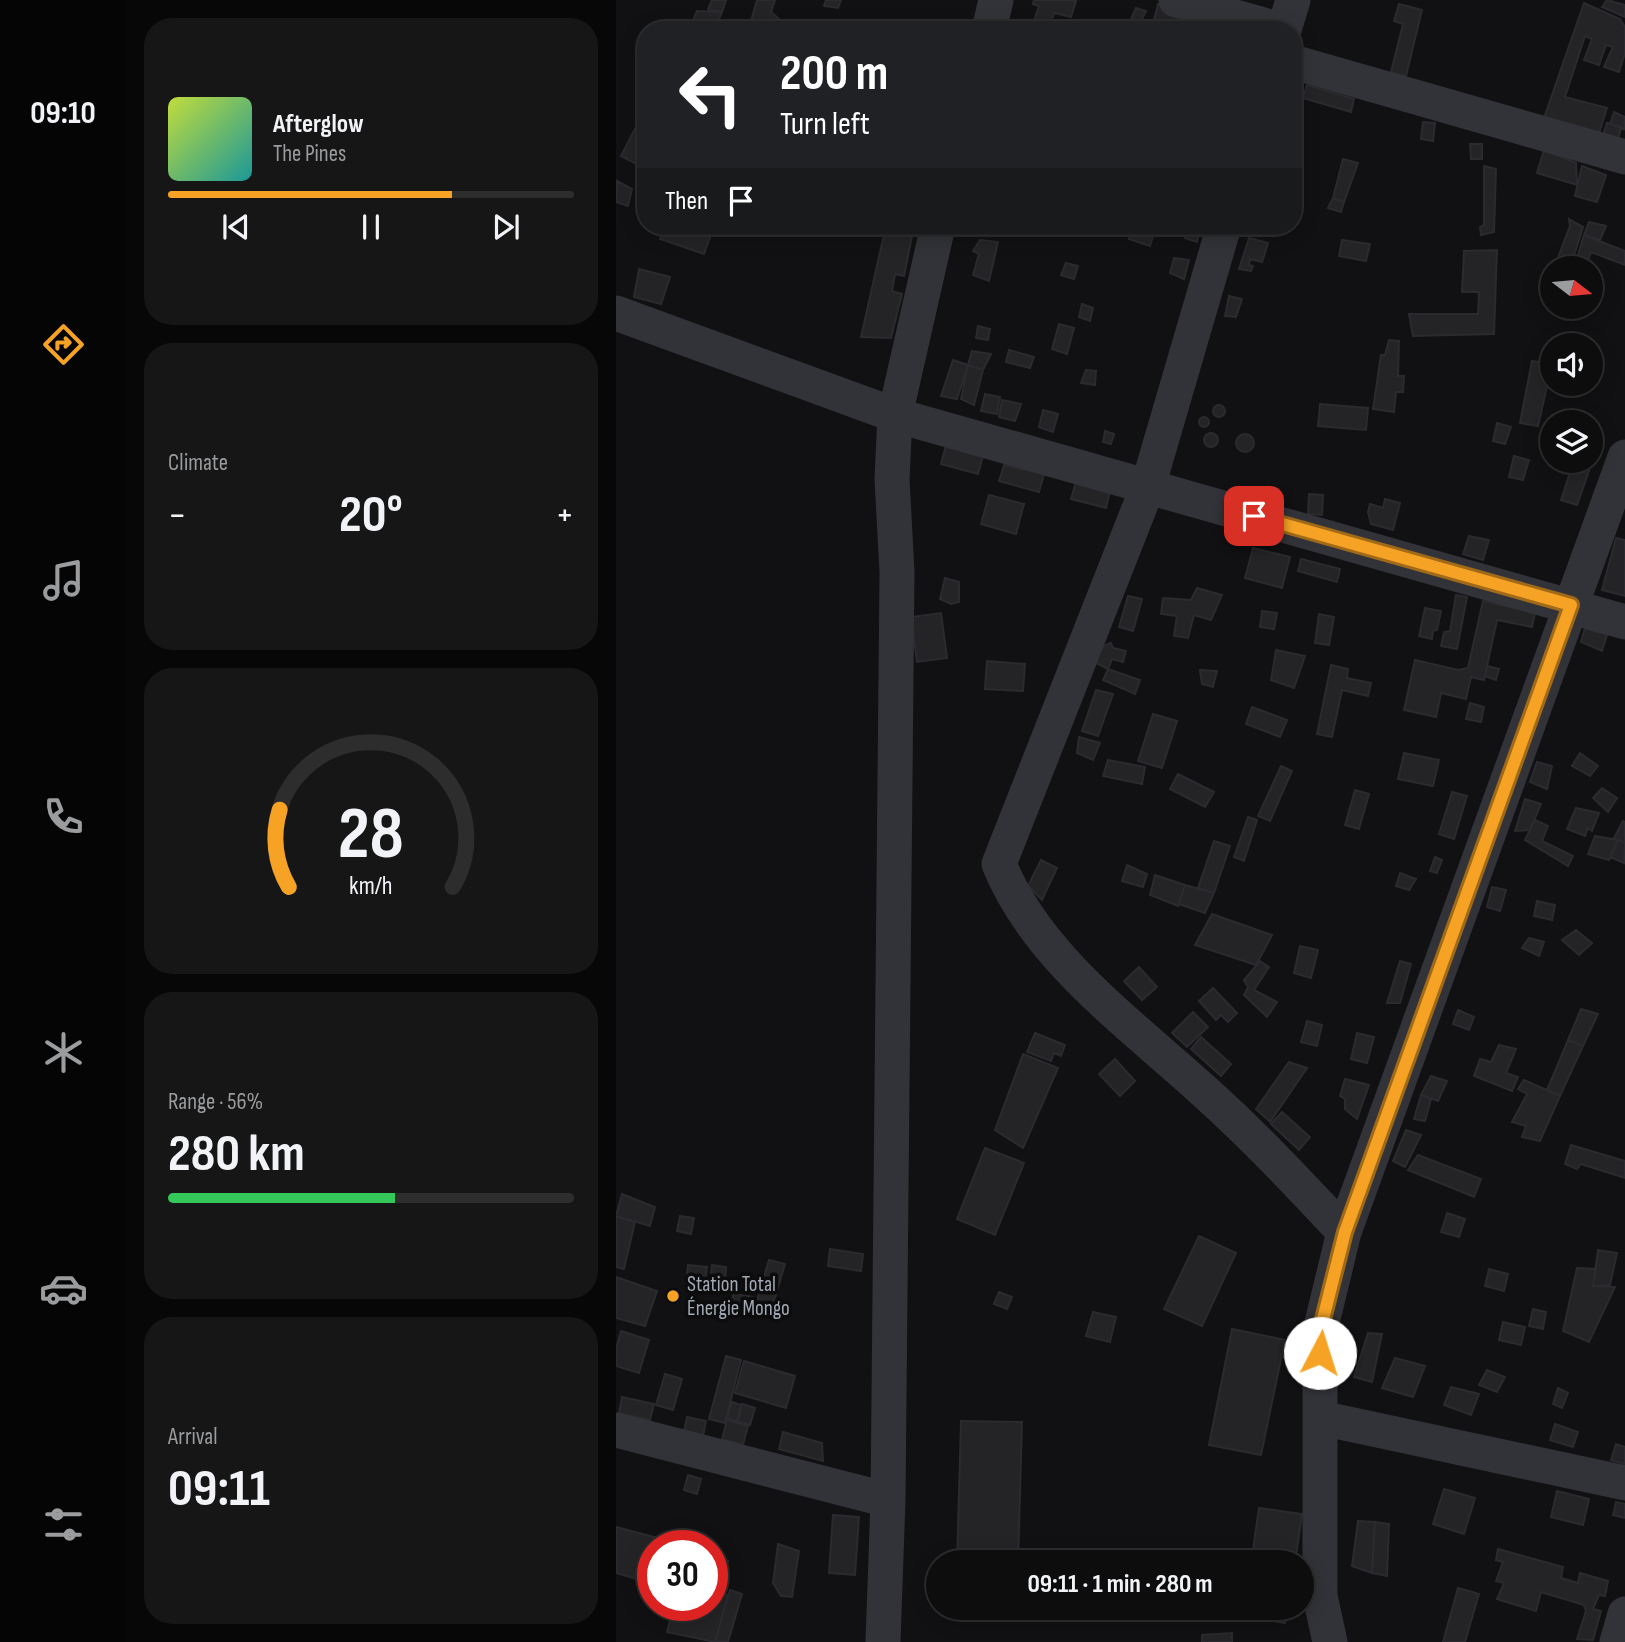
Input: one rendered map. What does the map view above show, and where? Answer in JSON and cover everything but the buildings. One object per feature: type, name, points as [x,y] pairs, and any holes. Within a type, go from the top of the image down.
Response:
[{"type":"street","points":[[991,21],[996,0]]},
{"type":"street","points":[[1176,0],[1250,21]]},
{"type":"street","points":[[1285,21],[1293,0]]},
{"type":"street","points":[[1302,65],[1625,158]]},
{"type":"street","points":[[883,1642],[888,1500],[897,572],[892,479],[895,415],[937,235]]},
{"type":"street","points":[[1221,235],[1148,486],[999,864],[1011,894],[1050,950],[1261,1143],[1345,1232]]},
{"type":"street","points":[[616,313],[895,415],[1625,622]]},
{"type":"street","points":[[1331,1642],[1320,1596],[1320,1331],[1345,1232],[1625,457]]},
{"type":"street","points":[[1321,1418],[1625,1483]]},
{"type":"street","points":[[616,1430],[888,1500]]},
{"type":"street","points":[[1618,1642],[1625,1614]]},
{"type":"place","name":"Station Total Énergie Mongo","points":[[673,1296]]},
{"type":"route","points":[[1254,516],[1571,605],[1345,1232],[1320,1331],[1320,1353]]}]
